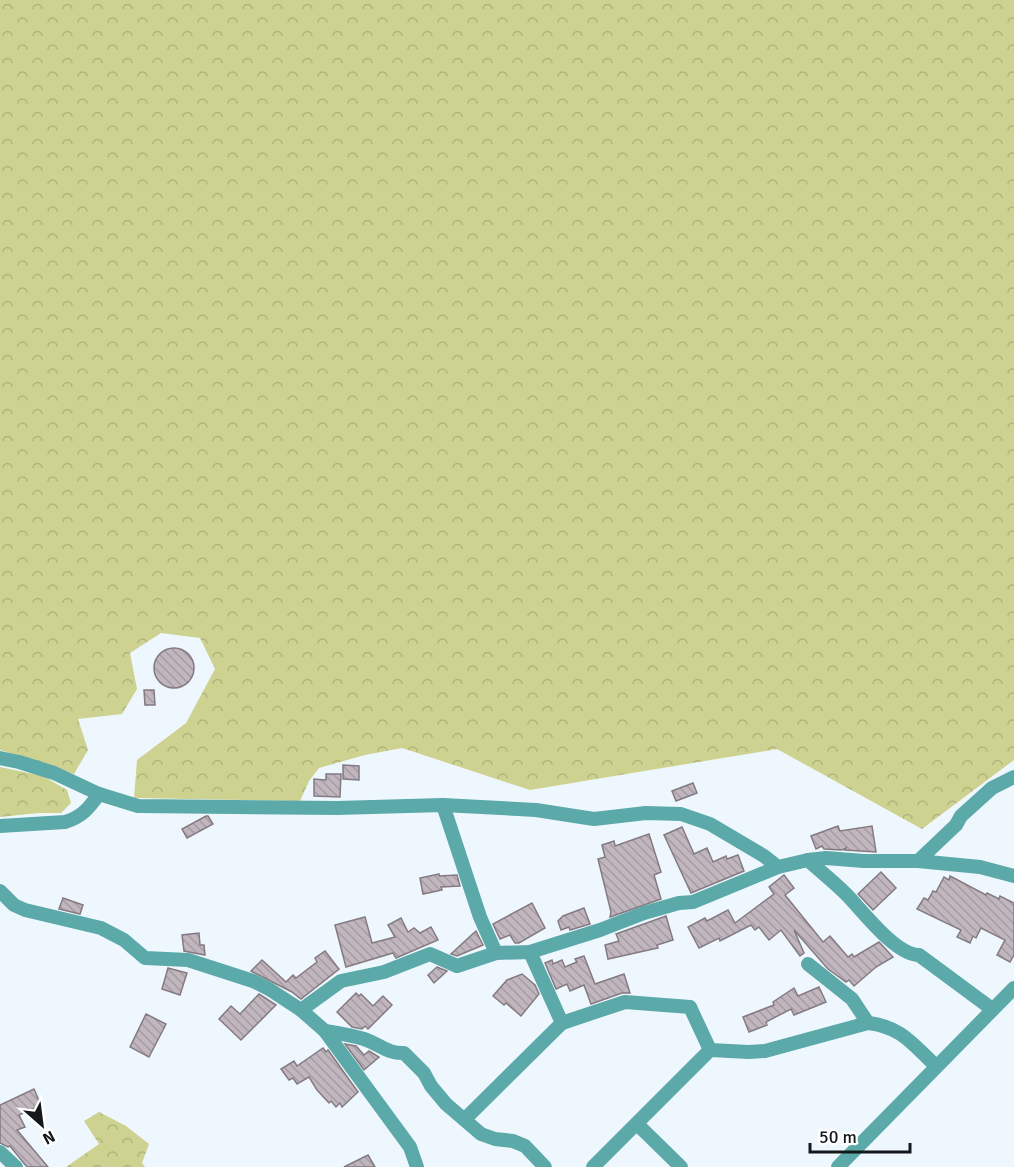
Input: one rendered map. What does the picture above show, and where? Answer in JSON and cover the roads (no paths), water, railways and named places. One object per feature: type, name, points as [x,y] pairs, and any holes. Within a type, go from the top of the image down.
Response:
[{"type":"street","points":[[0,758],[54,773],[99,794],[138,806],[337,808],[443,805],[536,810],[594,819],[646,813],[681,814],[710,824],[764,856],[778,867]]},
{"type":"street","points":[[918,861],[956,825],[961,816],[992,788],[1014,777]]},
{"type":"street","points":[[0,826],[65,822],[75,819],[88,811],[99,794]]},
{"type":"street","points":[[443,805],[480,917],[496,954]]},
{"type":"street","points":[[301,1010],[341,981],[384,972],[430,954],[457,966],[496,954],[530,952],[600,930],[644,913],[679,903],[693,902],[778,867],[808,860],[826,858],[918,861],[980,867],[1014,876]]},
{"type":"street","points":[[808,860],[846,894],[878,930],[912,955],[919,955],[992,1010]]},
{"type":"street","points":[[0,891],[14,905],[25,910],[109,931],[124,940],[145,958],[188,960],[253,981],[301,1010],[325,1031],[410,1147],[417,1167]]},
{"type":"street","points":[[530,952],[562,1023]]},
{"type":"street","points":[[808,964],[852,999],[868,1023]]},
{"type":"street","points":[[838,1167],[1014,988]]},
{"type":"street","points":[[465,1119],[562,1023],[625,1002],[690,1007],[710,1050]]},
{"type":"street","points":[[594,1167],[710,1050],[765,1051],[868,1023],[898,1030],[936,1066]]},
{"type":"street","points":[[325,1031],[360,1038],[377,1044],[393,1054],[404,1053],[424,1073],[431,1086],[446,1104],[481,1134],[525,1146],[545,1167]]},
{"type":"street","points":[[637,1124],[681,1167]]},
{"type":"street","points":[[0,1152],[16,1167]]}]
